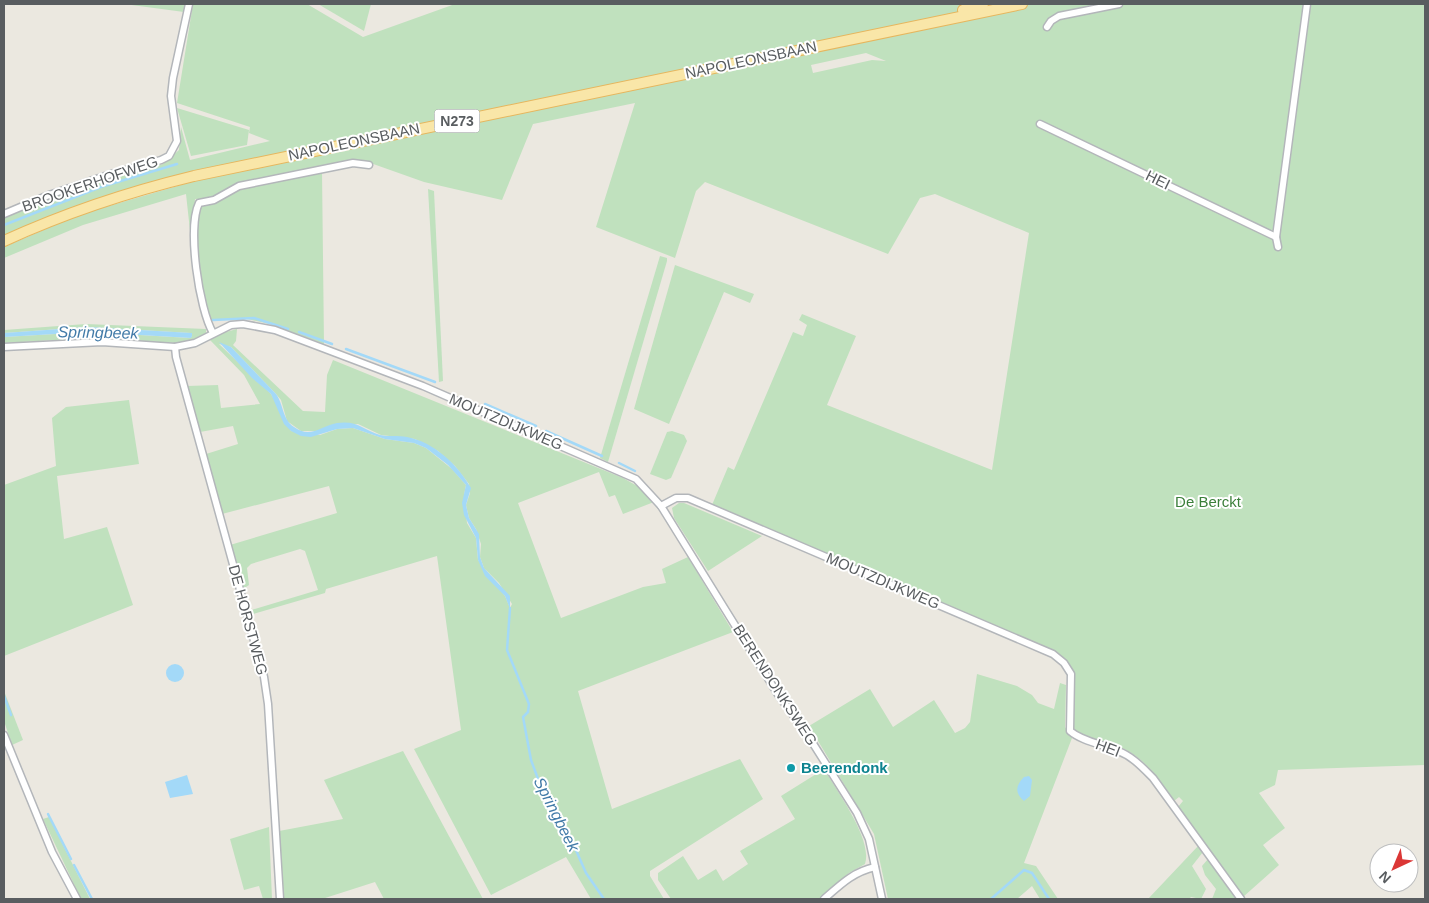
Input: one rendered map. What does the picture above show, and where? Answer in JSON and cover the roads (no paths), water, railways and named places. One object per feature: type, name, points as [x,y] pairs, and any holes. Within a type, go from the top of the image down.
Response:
[{"type":"main road","name":"NAPOLEONSBAAN","points":[[917,26],[983,4]]},
{"type":"main road","name":"NAPOLEONSBAAN","points":[[4,240],[40,224],[103,201],[194,176],[1022,4]]},
{"type":"street","name":"BROOKERHOFWEG","points":[[4,214],[49,195],[169,156],[177,141],[171,96],[173,78],[189,4]]},
{"type":"street","points":[[1047,27],[1051,21],[1059,16],[1119,4]]},
{"type":"street","points":[[1278,247],[1276,237],[1307,4]]},
{"type":"street","name":"HEI","points":[[1040,124],[1276,237]]},
{"type":"street","points":[[213,333],[208,325],[203,303],[194,249],[199,203],[214,200],[238,186],[353,163],[370,165]]},
{"type":"street","name":"MOUTZDIJKWEG","points":[[4,347],[102,342],[175,347],[195,344],[231,325],[243,324],[275,330],[423,386],[636,479],[661,506],[676,498],[688,498],[981,622]]},
{"type":"street","name":"DE HORSTWEG","points":[[175,347],[176,357],[264,677],[268,704],[280,899]]},
{"type":"street","name":"BERENDONKSWEG","points":[[661,506],[777,693],[807,734],[857,813],[869,839],[882,899]]},
{"type":"street","name":"HEI","points":[[981,622],[1053,654],[1064,663],[1071,674],[1070,732],[1077,737],[1121,752],[1136,761],[1153,778],[1241,899]]},
{"type":"street","points":[[4,734],[52,852],[77,899]]},
{"type":"street","points":[[824,899],[851,876],[860,871],[875,867]]},
{"type":"water","points":[[88,327],[192,333],[192,336],[191,338],[89,332],[4,337],[4,333]]},
{"type":"water","points":[[219,342],[231,347],[276,394],[287,420],[294,427],[310,432],[337,423],[350,423],[380,435],[404,436],[417,440],[436,449],[452,463],[471,488],[466,505],[469,518],[479,534],[480,557],[484,568],[510,596],[510,609],[505,596],[485,576],[478,560],[476,538],[464,515],[462,503],[466,485],[448,465],[426,448],[414,443],[385,439],[353,428],[337,429],[311,437],[301,436],[291,431],[284,424],[271,394],[252,378]]},
{"type":"water","points":[[175,664],[181,667],[184,673],[181,679],[175,682],[169,679],[166,673],[169,667]]},
{"type":"water","points":[[187,775],[193,794],[170,798],[165,782]]},
{"type":"water","points":[[1029,776],[1032,780],[1030,796],[1024,801],[1017,789],[1024,777]]},
{"type":"waterway","points":[[4,225],[101,187],[177,164]]},
{"type":"waterway","points":[[213,320],[254,318],[288,329]]},
{"type":"waterway","points":[[299,332],[332,344]]},
{"type":"waterway","points":[[346,349],[435,382]]},
{"type":"waterway","points":[[485,404],[536,426]]},
{"type":"waterway","points":[[546,431],[602,456]]},
{"type":"waterway","points":[[619,463],[635,471]]},
{"type":"waterway","name":"Springbeek","points":[[510,608],[507,650],[529,704],[528,712],[523,717],[531,760],[544,795],[555,816],[568,832],[586,873],[604,899]]},
{"type":"waterway","points":[[4,696],[11,715]]},
{"type":"waterway","points":[[48,814],[71,859]]},
{"type":"waterway","points":[[74,865],[92,899]]},
{"type":"waterway","points":[[991,899],[1024,870],[1032,873],[1049,899]]},
{"type":"place","name":"Beerendonk","points":[[791,768]]},
{"type":"park label","name":"De Berckt","points":[[1208,502]]}]
